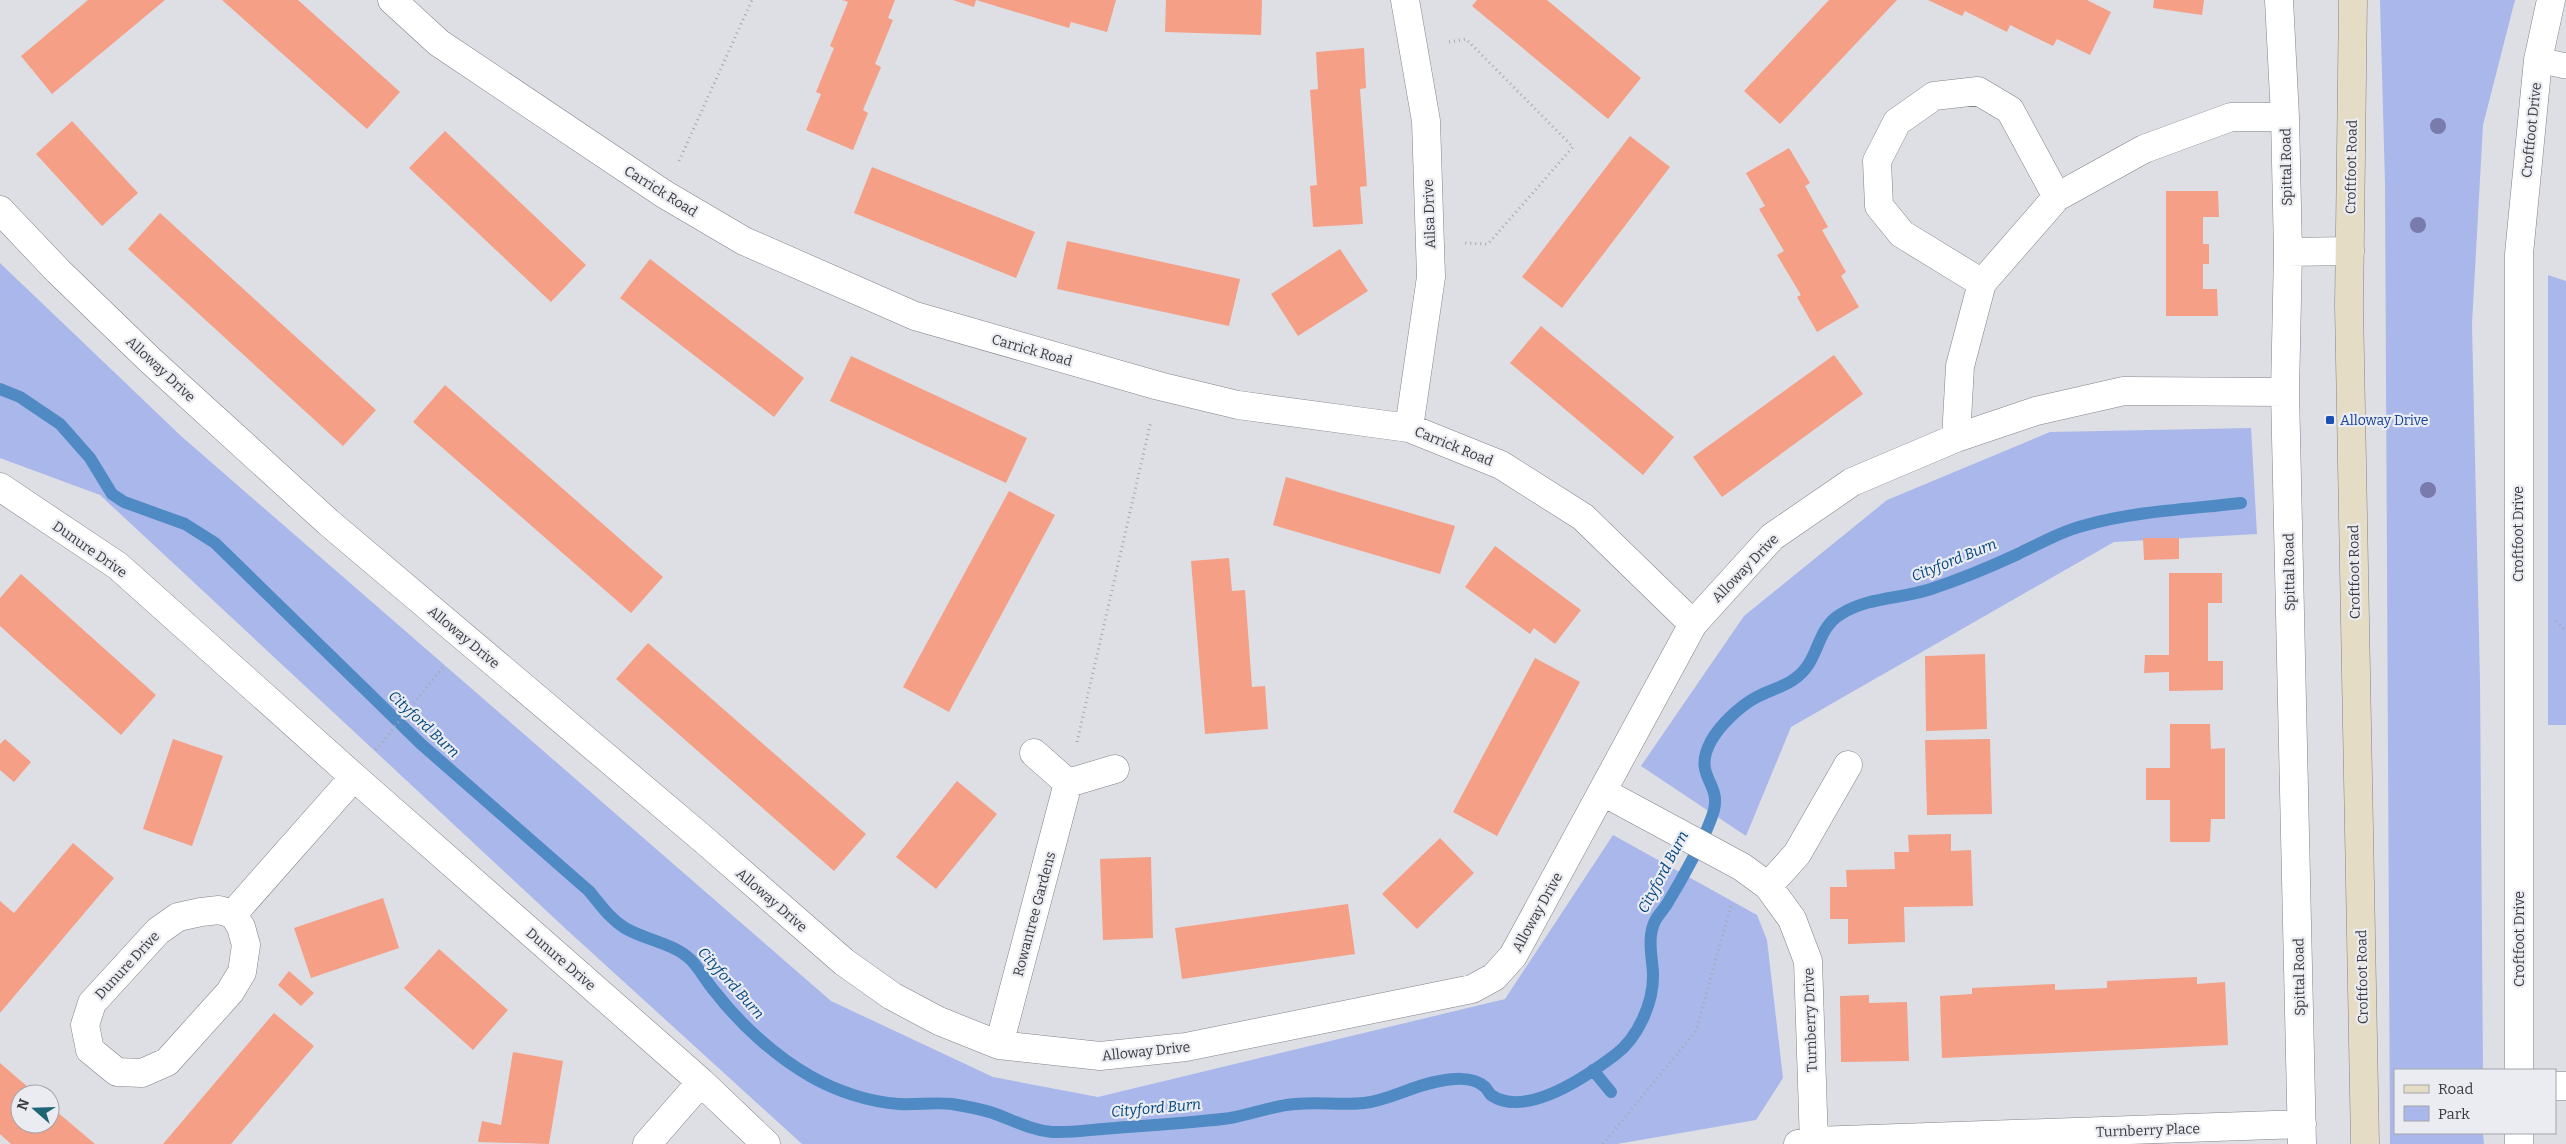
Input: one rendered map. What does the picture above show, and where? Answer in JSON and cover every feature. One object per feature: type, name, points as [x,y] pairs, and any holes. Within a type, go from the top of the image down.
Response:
[{"type":"street","name":"Carrick Road","points":[[392,0],[447,48],[664,194],[744,241],[915,316],[1159,386],[1238,405],[1409,428],[1501,465],[1584,518],[1692,624]]},
{"type":"street","name":"Ailsa Drive","points":[[1404,0],[1426,122],[1431,277],[1409,428]]},
{"type":"street","name":"Spittal Road","points":[[2279,0],[2285,117],[2288,252],[2285,392],[2302,1134]]},
{"type":"street","name":"Croftfoot Road","points":[[2353,0],[2350,251],[2366,1144]]},
{"type":"street","name":"Croftfoot Drive","points":[[2519,1069],[2519,254],[2538,60],[2551,0]]},
{"type":"street","points":[[1982,283],[1902,234],[1879,206],[1877,162],[1897,122],[1934,96],[1978,91],[2010,110],[2057,197]]},
{"type":"street","points":[[1956,438],[1960,366],[1982,283],[2057,197],[2144,149],[2231,117],[2285,117]]},
{"type":"street","name":"Alloway Drive","points":[[0,210],[58,271],[150,360],[328,522],[844,962],[892,996],[939,1021],[1000,1045],[1100,1056],[1186,1048],[1472,989],[1494,977],[1513,956],[1692,624],[1772,537],[1852,482],[1956,438],[2036,411],[2124,391],[2285,392]]},
{"type":"street","points":[[2288,252],[2350,251]]},
{"type":"street","name":"Dunure Drive","points":[[0,487],[118,566],[354,778],[700,1082],[766,1144]]},
{"type":"street","points":[[1034,752],[1068,783],[1115,769]]},
{"type":"street","points":[[1768,886],[1797,854],[1848,765]]},
{"type":"street","points":[[233,914],[354,778]]},
{"type":"street","name":"Rowantree Gardens","points":[[1000,1045],[1068,783]]},
{"type":"street","name":"Turnberry Drive","points":[[1603,792],[1736,864],[1768,886],[1792,919],[1808,961],[1809,1143]]},
{"type":"street","name":"Dunure Drive","points":[[219,910],[233,914],[241,927],[246,944],[242,972],[230,992],[167,1062],[142,1073],[117,1072],[90,1050],[85,1025],[92,1002],[158,931],[178,917],[200,912],[219,910]]},
{"type":"street","points":[[647,1144],[700,1082]]},
{"type":"street","name":"Turnberry Place","points":[[1809,1143],[2302,1134]]},
{"type":"lane","points":[[2538,60],[2566,66]]},
{"type":"path","points":[[697,122],[752,0]]},
{"type":"path","points":[[1466,40],[1573,147],[1488,244]]},
{"type":"path","points":[[1068,783],[1159,386]]},
{"type":"path","points":[[354,778],[466,639]]},
{"type":"path","points":[[1603,1144],[1696,1031],[1736,864]]},
{"type":"green space","points":[[2380,0],[2515,0],[2483,125],[2472,324],[2480,680],[2483,1069],[2394,1069],[2394,1134],[2483,1134],[2484,1144],[2390,1144],[2385,184]]},
{"type":"green space","points":[[0,263],[181,436],[831,1001],[993,1077],[1098,1097],[1505,999],[1613,835],[1757,915],[1767,940],[1783,1078],[1756,1120],[1617,1144],[802,1144],[567,930],[100,495],[0,458]]},
{"type":"green space","points":[[2548,275],[2566,281],[2566,725],[2548,725]]},
{"type":"green space","points":[[2251,428],[2257,534],[2114,542],[1791,727],[1746,836],[1641,766],[1744,616],[1887,500],[2050,432]]},
{"type":"building","points":[[88,0],[165,0],[52,94],[21,56]]},
{"type":"building","points":[[222,0],[298,0],[400,92],[367,129]]},
{"type":"building","points":[[842,0],[895,0],[888,18],[893,20],[875,64],[881,67],[863,110],[868,113],[853,150],[806,130],[821,94],[816,92],[834,48],[830,46],[848,2]]},
{"type":"building","points":[[953,0],[976,0],[974,7]]},
{"type":"building","points":[[976,0],[1116,0],[1107,32],[1071,22],[1069,28]]},
{"type":"building","points":[[1166,0],[1262,0],[1261,35],[1165,32]]},
{"type":"building","points":[[1477,0],[1547,0],[1641,78],[1608,119],[1472,6]]},
{"type":"building","points":[[1829,0],[1897,0],[1780,124],[1744,91]]},
{"type":"building","points":[[1928,0],[2087,0],[2111,12],[2090,55],[2057,39],[2053,46],[2010,25],[2007,32],[1965,11],[1962,16]]},
{"type":"building","points":[[2154,0],[2204,0],[2202,15],[2153,8]]},
{"type":"building","points":[[1364,48],[1366,88],[1360,89],[1367,186],[1360,187],[1363,224],[1313,227],[1310,186],[1317,185],[1310,90],[1318,89],[1316,52]]},
{"type":"building","points":[[72,121],[138,193],[102,226],[36,154]]},
{"type":"building","points":[[445,131],[586,265],[551,302],[409,168]]},
{"type":"building","points":[[1630,136],[1670,167],[1562,308],[1522,277]]},
{"type":"building","points":[[1789,148],[1810,183],[1805,186],[1828,227],[1822,230],[1846,272],[1841,276],[1859,307],[1817,332],[1797,297],[1801,295],[1777,255],[1784,251],[1759,209],[1765,206],[1746,173]]},
{"type":"building","points":[[872,167],[1035,232],[1016,278],[854,213]]},
{"type":"building","points":[[2166,191],[2218,191],[2219,217],[2203,217],[2203,244],[2209,244],[2209,264],[2203,264],[2203,289],[2217,289],[2218,316],[2166,316]]},
{"type":"building","points":[[160,213],[376,410],[343,446],[128,249]]},
{"type":"building","points":[[1067,241],[1240,279],[1229,326],[1057,289]]},
{"type":"building","points":[[1340,249],[1368,291],[1298,336],[1271,294]]},
{"type":"building","points":[[650,259],[804,378],[774,417],[620,298]]},
{"type":"building","points":[[1541,326],[1674,437],[1643,475],[1510,363]]},
{"type":"building","points":[[1834,355],[1863,394],[1722,497],[1693,457]]},
{"type":"building","points":[[851,356],[1027,438],[1006,483],[830,401]]},
{"type":"building","points":[[445,385],[663,577],[631,613],[413,422]]},
{"type":"building","points":[[1286,477],[1455,526],[1440,574],[1273,525]]},
{"type":"building","points":[[1009,491],[1055,515],[949,712],[903,687]]},
{"type":"building","points":[[2143,538],[2179,538],[2179,559],[2144,560]]},
{"type":"building","points":[[1495,546],[1581,610],[1555,644],[1534,628],[1530,634],[1465,587]]},
{"type":"building","points":[[1229,558],[1232,591],[1245,590],[1252,687],[1265,686],[1268,729],[1205,734],[1191,561]]},
{"type":"building","points":[[2169,573],[2222,573],[2222,603],[2208,603],[2208,661],[2223,661],[2223,690],[2169,691],[2169,672],[2144,673],[2145,655],[2169,655]]},
{"type":"building","points":[[21,574],[156,695],[121,735],[0,626],[0,598]]},
{"type":"building","points":[[648,643],[866,834],[834,871],[616,679]]},
{"type":"building","points":[[1985,654],[1987,729],[1926,731],[1925,656]]},
{"type":"building","points":[[1535,658],[1580,682],[1497,836],[1453,812]]},
{"type":"building","points":[[2170,724],[2210,724],[2211,749],[2225,748],[2225,819],[2211,819],[2210,842],[2170,842],[2170,800],[2146,800],[2146,768],[2170,768]]},
{"type":"building","points":[[5,739],[31,762],[14,782],[0,770],[0,744]]},
{"type":"building","points":[[173,739],[223,756],[192,846],[143,829]]},
{"type":"building","points":[[1990,739],[1992,814],[1927,815],[1925,740]]},
{"type":"building","points":[[957,781],[997,814],[936,889],[896,857]]},
{"type":"building","points":[[1951,834],[1951,851],[1971,850],[1973,906],[1904,907],[1905,942],[1848,944],[1848,919],[1830,919],[1830,887],[1847,887],[1846,870],[1895,869],[1894,852],[1909,852],[1908,835]]},
{"type":"building","points":[[1440,838],[1474,873],[1417,929],[1382,894]]},
{"type":"building","points":[[73,843],[114,878],[0,1013],[0,901],[14,913]]},
{"type":"building","points":[[1151,857],[1153,938],[1103,940],[1100,859]]},
{"type":"building","points":[[383,898],[399,948],[311,978],[294,928]]},
{"type":"building","points":[[1348,904],[1355,954],[1182,979],[1175,928]]},
{"type":"building","points":[[439,949],[508,1010],[473,1050],[404,988]]},
{"type":"building","points":[[289,971],[314,993],[301,1006],[278,985]]},
{"type":"building","points":[[2197,977],[2197,984],[2225,982],[2228,1045],[1942,1058],[1940,996],[1972,994],[1972,988],[2055,984],[2055,990],[2107,988],[2107,981]]},
{"type":"building","points":[[1869,995],[1869,1003],[1907,1002],[1909,1061],[1841,1062],[1840,996]]},
{"type":"building","points":[[274,1013],[314,1046],[231,1144],[163,1144]]},
{"type":"building","points":[[513,1052],[563,1061],[549,1144],[478,1142],[482,1121],[501,1125]]},
{"type":"building","points":[[0,1063],[24,1084],[10,1084],[10,1134],[60,1134],[60,1114],[95,1144],[11,1144],[0,1134]]},
{"type":"waterway","name":"Cityford Burn","points":[[0,389],[20,397],[60,424],[90,458],[112,494],[124,502],[185,524],[215,543],[421,744],[589,891],[615,920],[625,928],[668,946],[691,960],[736,1017],[784,1059],[820,1081],[842,1091],[865,1098],[899,1104],[945,1103],[962,1106],[993,1113],[1036,1129],[1052,1132],[1216,1120],[1291,1104],[1364,1103],[1426,1084],[1454,1079],[1467,1079],[1480,1083],[1491,1095],[1505,1101],[1521,1102],[1556,1092],[1615,1055],[1631,1039],[1643,1018],[1653,984],[1651,953],[1651,933],[1653,927],[1693,858],[1714,810],[1714,792],[1705,771],[1704,763],[1711,741],[1730,717],[1743,706],[1788,683],[1802,673],[1809,664],[1821,637],[1832,621],[1851,608],[1862,604],[1920,592],[1964,577],[2077,528],[2124,516],[2241,503]]},
{"type":"waterway","points":[[1593,1070],[1611,1092]]},
{"type":"place","name":"Alloway Drive","points":[[2330,420]]}]
